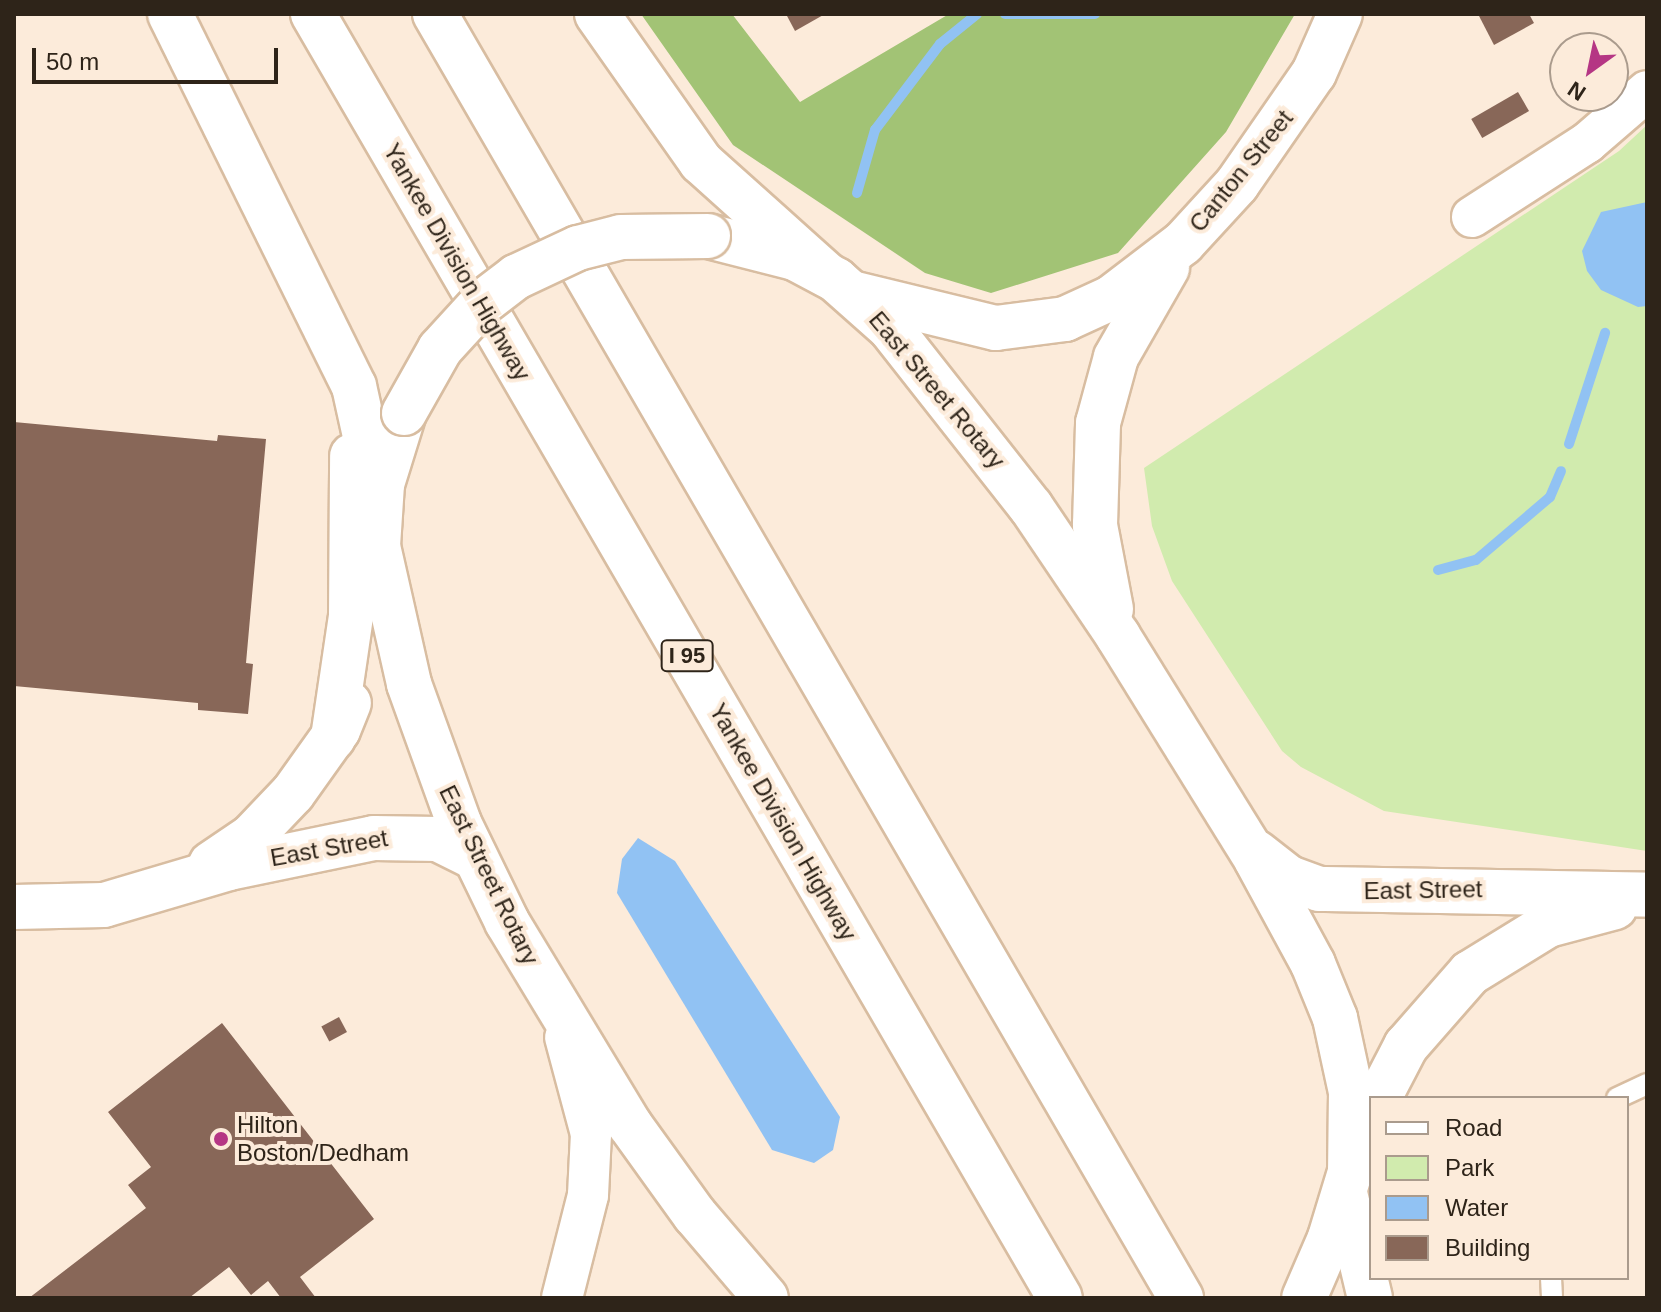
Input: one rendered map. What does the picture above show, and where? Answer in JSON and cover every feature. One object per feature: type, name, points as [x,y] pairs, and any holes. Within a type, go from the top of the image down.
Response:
[{"type":"main road","points":[[170,14],[329,344],[354,386],[378,515]]},
{"type":"main road","name":"Yankee Division Highway","points":[[313,14],[1060,1298]]},
{"type":"main road","points":[[435,14],[1181,1298]]},
{"type":"main road","points":[[597,14],[701,162],[840,284]]},
{"type":"main road","name":"Canton Street","points":[[1118,636],[1095,525],[1098,423],[1116,357],[1183,243],[1265,149],[1314,73],[1340,14]]},
{"type":"main road","name":"East Street Rotary","points":[[766,1298],[630,1125],[543,985],[474,857],[409,684],[378,515],[404,413],[440,349],[482,303],[516,277],[578,248],[621,237],[708,236],[795,258],[840,284],[947,396],[1118,636],[1230,815],[1313,964],[1335,1018],[1351,1092],[1347,1182],[1307,1293]]},
{"type":"main road","name":"Canton Street","points":[[840,284],[965,325],[1028,327],[1065,319],[1111,298],[1183,243]]},
{"type":"main road","points":[[329,344],[348,419],[352,468],[351,616],[333,738]]},
{"type":"main road","name":"East Street","points":[[182,883],[252,836],[307,777],[333,738],[353,695],[369,633],[378,515]]},
{"type":"main road","name":"East Street","points":[[1230,815],[1276,871],[1319,889],[1647,898]]},
{"type":"main road","name":"East Street","points":[[14,907],[104,905],[257,861],[382,837],[449,841],[474,857]]},
{"type":"main road","name":"East Street","points":[[1380,1096],[1406,1046],[1470,973],[1548,925],[1647,898]]},
{"type":"main road","points":[[1369,1122],[1347,1182],[1370,1298]]},
{"type":"street","points":[[1472,217],[1587,143],[1647,91]]},
{"type":"street","points":[[543,985],[575,1065],[591,1134],[588,1195],[562,1298]]},
{"type":"lane","points":[[1621,1096],[1647,1084]]},
{"type":"green space","points":[[641,14],[732,14],[800,102],[949,14],[1295,14],[1226,132],[1118,253],[991,293],[925,273],[733,145]]},
{"type":"green space","points":[[1647,125],[1647,851],[1384,811],[1301,767],[1282,751],[1172,581],[1152,526],[1144,468],[1619,151]]},
{"type":"water","points":[[1647,202],[1647,306],[1638,307],[1601,290],[1587,271],[1582,251],[1601,212]]},
{"type":"water","points":[[638,838],[675,861],[840,1117],[833,1150],[814,1163],[772,1150],[617,893],[622,859]]},
{"type":"building","points":[[786,14],[825,14],[795,31]]},
{"type":"building","points":[[1478,14],[1529,14],[1534,23],[1494,45]]},
{"type":"building","points":[[1518,92],[1529,111],[1482,138],[1471,119]]},
{"type":"building","points":[[14,422],[217,441],[218,435],[266,439],[246,663],[253,664],[248,714],[198,710],[198,703],[14,686]]},
{"type":"building","points":[[339,1017],[347,1032],[329,1041],[321,1026]]},
{"type":"building","name":"Hilton Boston/Dedham","points":[[222,1023],[374,1219],[300,1277],[316,1298],[281,1298],[268,1281],[251,1295],[229,1267],[189,1298],[29,1298],[146,1208],[128,1185],[151,1167],[108,1112]]},
{"type":"waterway","points":[[857,193],[875,130],[940,44],[977,14]]},
{"type":"waterway","points":[[1005,14],[1095,14]]},
{"type":"waterway","points":[[1569,444],[1605,333]]},
{"type":"waterway","points":[[1438,570],[1476,560],[1550,497],[1561,471]]},
{"type":"place","name":"Hilton Boston/Dedham","points":[[221,1139]]}]
